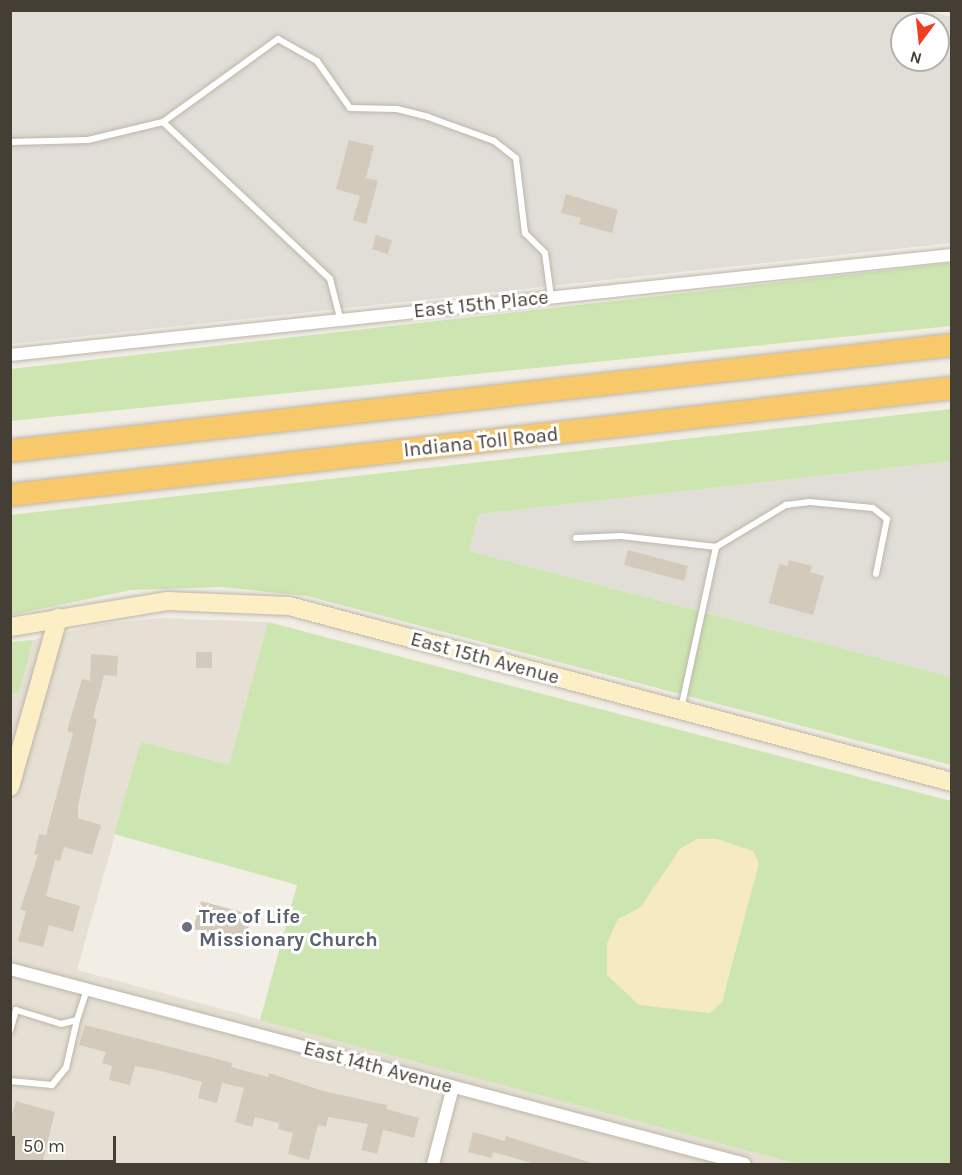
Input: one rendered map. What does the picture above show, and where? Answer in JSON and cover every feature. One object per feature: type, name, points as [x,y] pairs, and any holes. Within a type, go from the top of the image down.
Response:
[{"type":"highway","points":[[10,451],[951,345]]},
{"type":"highway","name":"Indiana Toll Road","points":[[10,495],[951,388]]},
{"type":"street","name":"East 15th Place","points":[[10,355],[340,318],[951,255]]},
{"type":"street","name":"East 15th Avenue","points":[[10,627],[167,601],[289,606],[951,782]]},
{"type":"street","points":[[10,787],[58,618]]},
{"type":"street","name":"East 14th Avenue","points":[[10,969],[745,1164]]},
{"type":"street","points":[[433,1164],[453,1087]]},
{"type":"lane","points":[[10,142],[88,140],[163,122],[278,39],[317,61],[350,108],[387,108],[428,117],[494,141],[516,158],[525,233],[545,253],[551,297]]},
{"type":"lane","points":[[163,122],[330,279],[340,318]]},
{"type":"lane","points":[[576,538],[621,536],[716,548],[786,505],[810,501],[873,508],[887,519],[876,574]]},
{"type":"lane","points":[[681,710],[716,548]]},
{"type":"lane","points":[[10,1081],[52,1085],[66,1068],[87,989]]},
{"type":"lane","points":[[10,1031],[16,1010],[62,1024],[77,1020]]},
{"type":"shaded area","points":[[10,11],[929,11],[933,12],[890,12],[890,72],[950,72],[951,17],[951,243],[11,344]]},
{"type":"shaded area","points":[[951,461],[951,677],[469,551],[479,514]]},
{"type":"shaded area","points":[[160,618],[268,622],[229,766],[141,742],[77,970],[798,1164],[11,1164],[11,694],[19,693],[33,640],[101,624]]},
{"type":"green space","points":[[951,263],[951,326],[11,421],[11,369]]},
{"type":"green space","points":[[951,409],[951,461],[479,514],[469,551],[951,677],[951,765],[307,596],[222,587],[131,590],[11,615],[10,515]]},
{"type":"green space","points":[[268,622],[951,801],[951,1164],[798,1164],[260,1020],[297,885],[114,834],[141,742],[229,765]],"holes":[[[658,881],[607,975],[607,944],[618,920],[641,907]]]},
{"type":"green space","points":[[33,640],[19,693],[11,694],[11,642]]},
{"type":"sand","points":[[697,839],[717,839],[753,851],[759,863],[722,1002],[710,1013],[639,1005],[607,975],[607,944],[618,919],[641,907],[680,849]]},
{"type":"building","points":[[349,140],[374,146],[366,178],[378,181],[366,224],[353,220],[360,196],[336,189]]},
{"type":"building","points":[[566,194],[618,210],[612,233],[579,224],[581,218],[561,213]]},
{"type":"building","points":[[376,235],[392,240],[388,254],[372,249]]},
{"type":"building","points":[[628,550],[688,566],[684,581],[624,565]]},
{"type":"building","points":[[789,560],[812,566],[810,572],[824,576],[813,615],[769,603],[779,564],[788,566]]},
{"type":"building","points":[[196,652],[212,652],[212,668],[196,668]]},
{"type":"building","points":[[91,654],[118,656],[117,676],[104,675],[93,718],[97,719],[78,806],[78,818],[101,825],[92,855],[64,847],[60,861],[55,860],[46,896],[80,906],[73,932],[49,925],[43,947],[18,941],[26,911],[20,910],[38,855],[34,854],[39,834],[46,835],[73,733],[67,731],[82,679],[90,681]]},
{"type":"building","points":[[201,901],[252,915],[244,943],[193,929]]},
{"type":"building","points":[[85,1025],[233,1063],[231,1067],[268,1077],[269,1073],[323,1091],[387,1105],[386,1109],[419,1118],[414,1138],[383,1130],[377,1154],[361,1150],[368,1124],[328,1117],[326,1127],[318,1125],[309,1160],[288,1154],[293,1133],[278,1129],[279,1123],[255,1117],[252,1127],[235,1122],[244,1088],[222,1083],[217,1103],[198,1098],[202,1082],[161,1071],[135,1066],[130,1085],[109,1080],[112,1066],[102,1063],[106,1052],[79,1045]]},
{"type":"building","points":[[16,1101],[55,1112],[42,1164],[10,1164],[10,1121]]},
{"type":"building","points":[[473,1132],[505,1141],[506,1136],[595,1164],[535,1164],[493,1152],[492,1158],[468,1152]]},
{"type":"place","name":"Tree of Life Missionary Church","points":[[187,927]]}]
